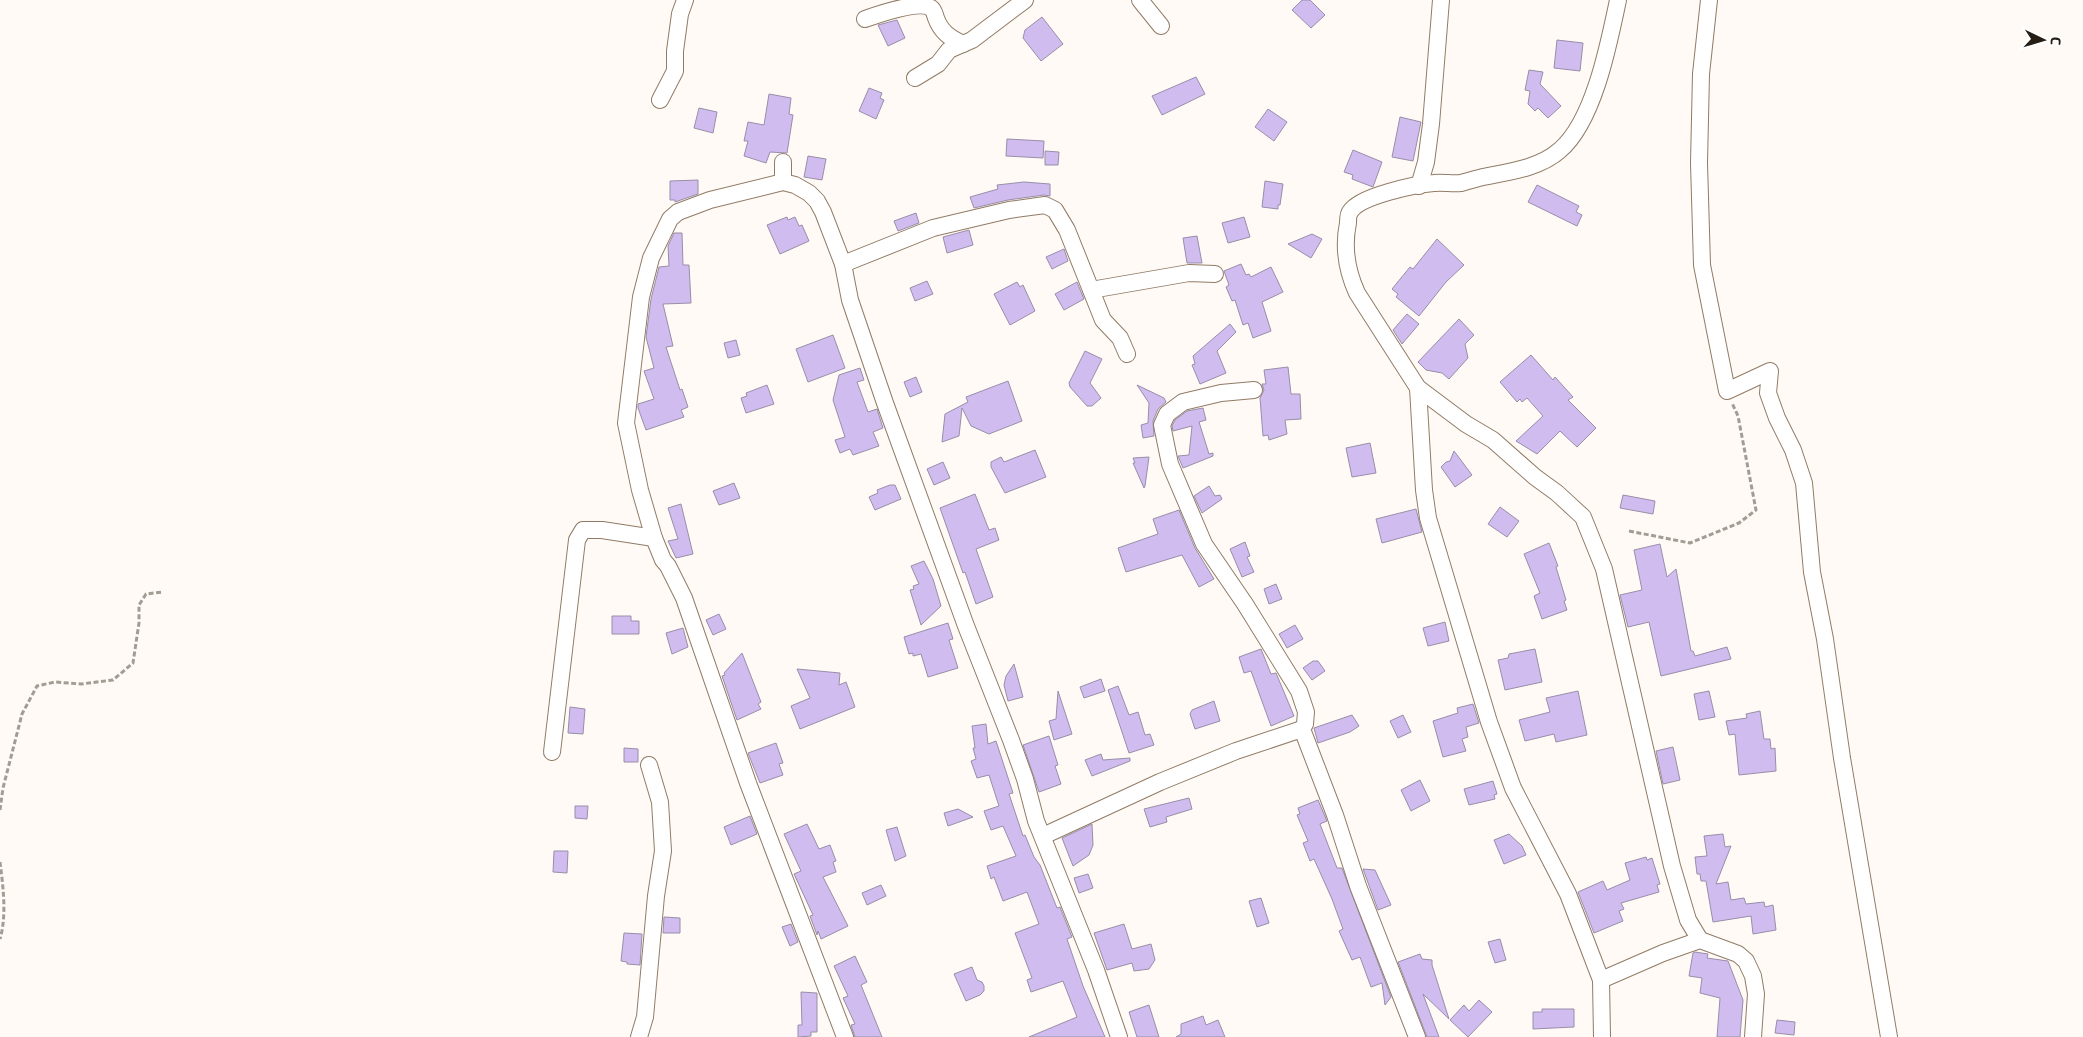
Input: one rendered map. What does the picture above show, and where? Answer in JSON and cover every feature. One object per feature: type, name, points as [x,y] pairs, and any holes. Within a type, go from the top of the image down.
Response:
[{"type":"street","points":[[660,100],[675,71],[674,51],[680,14],[685,0]]},
{"type":"street","points":[[915,78],[938,64],[949,50],[972,40],[1025,0]]},
{"type":"street","points":[[1140,0],[1161,26]]},
{"type":"street","points":[[1419,186],[1429,143],[1441,0]]},
{"type":"street","points":[[1618,0],[1605,64],[1571,140],[1560,151],[1545,160],[1504,174],[1460,183],[1432,183],[1363,200],[1350,212],[1345,239],[1350,278],[1357,293],[1418,388],[1466,424],[1493,440],[1529,473],[1557,493],[1583,517],[1604,569],[1672,866],[1688,920],[1700,940],[1738,954],[1746,961],[1753,976],[1756,994],[1753,1037]]},
{"type":"street","points":[[1710,0],[1701,74],[1699,163],[1702,265],[1727,391],[1770,371],[1768,393],[1804,484],[1812,572],[1826,639],[1842,758],[1889,1037]]},
{"type":"street","points":[[865,20],[907,4],[925,4],[932,8],[939,28],[952,39],[963,44]]},
{"type":"street","points":[[783,162],[783,182]]},
{"type":"street","points":[[845,1037],[748,784],[684,598],[668,566],[662,560],[654,538],[640,490],[626,423],[641,297],[651,258],[670,219],[678,212],[710,200],[783,182],[796,185],[809,193],[817,201],[843,264],[850,300],[885,403],[966,626],[1014,748],[1047,852],[1096,970],[1119,1037]]},
{"type":"street","points":[[843,264],[933,228],[1008,210],[1045,205],[1055,210],[1067,230],[1103,320],[1120,338],[1126,354]]},
{"type":"street","points":[[1091,290],[1189,272],[1215,274]]},
{"type":"street","points":[[1418,388],[1424,490],[1428,518],[1489,722],[1513,788],[1524,813],[1568,894],[1601,980],[1602,1037]]},
{"type":"street","points":[[1043,836],[1210,762],[1302,729],[1312,717],[1277,654],[1204,544],[1170,464],[1164,443],[1162,425],[1167,414],[1183,402],[1221,393],[1254,390]]},
{"type":"street","points":[[552,752],[577,540],[583,530],[602,530],[654,538]]},
{"type":"street","points":[[1302,729],[1335,815],[1358,886],[1417,1037]]},
{"type":"street","points":[[639,1037],[645,1017],[656,896],[663,851],[660,802],[649,765]]},
{"type":"street","points":[[1601,980],[1663,953],[1700,940]]},
{"type":"path","points":[[1629,531],[1690,543],[1739,523],[1756,510],[1738,416],[1727,391]]},
{"type":"path","points":[[0,810],[3,788],[22,714],[37,686],[55,682],[81,684],[113,680],[133,663],[139,623],[139,605],[146,594],[163,592]]},
{"type":"path","points":[[0,862],[3,930],[0,939]]},
{"type":"building","points":[[1302,0],[1310,0],[1325,15],[1311,28],[1292,10]]},
{"type":"building","points":[[1042,17],[1063,44],[1041,61],[1023,38],[1025,30]]},
{"type":"building","points":[[897,20],[905,38],[888,46],[878,25]]},
{"type":"building","points":[[1557,40],[1583,43],[1580,71],[1554,68]]},
{"type":"building","points":[[1529,70],[1543,72],[1540,84],[1561,106],[1548,118],[1538,108],[1535,111],[1528,104],[1530,91],[1525,90]]},
{"type":"building","points":[[1196,77],[1205,94],[1162,115],[1152,96]]},
{"type":"building","points":[[869,88],[882,93],[880,98],[884,100],[876,119],[859,111]]},
{"type":"building","points":[[769,94],[791,98],[789,114],[793,115],[787,153],[770,152],[766,163],[744,156],[748,141],[744,141],[748,122],[764,125]]},
{"type":"building","points":[[699,108],[717,112],[713,133],[694,128]]},
{"type":"building","points":[[1268,109],[1287,122],[1274,141],[1255,127]]},
{"type":"building","points":[[1400,117],[1421,122],[1413,161],[1392,157]]},
{"type":"building","points":[[1007,139],[1044,141],[1043,158],[1006,156]]},
{"type":"building","points":[[1353,150],[1382,162],[1373,187],[1352,179],[1353,175],[1344,172]]},
{"type":"building","points":[[1045,151],[1059,152],[1058,165],[1045,165]]},
{"type":"building","points":[[808,156],[826,159],[822,180],[804,177]]},
{"type":"building","points":[[698,180],[698,194],[675,202],[675,200],[670,200],[670,181]]},
{"type":"building","points":[[1265,181],[1283,184],[1278,209],[1262,207]]},
{"type":"building","points":[[1024,182],[1050,184],[1050,196],[1044,195],[1008,200],[974,208],[970,197],[998,189],[997,185]]},
{"type":"building","points":[[1537,185],[1579,206],[1576,212],[1582,215],[1577,226],[1528,202]]},
{"type":"building","points":[[916,213],[919,223],[898,231],[894,221]]},
{"type":"building","points":[[787,217],[788,220],[795,217],[799,226],[802,225],[809,241],[780,254],[767,225]]},
{"type":"building","points":[[1244,217],[1250,237],[1228,243],[1222,223]]},
{"type":"building","points":[[969,230],[973,245],[947,253],[943,237]]},
{"type":"building","points":[[674,233],[682,233],[683,265],[689,265],[691,303],[663,304],[673,346],[666,347],[680,390],[682,389],[688,407],[681,410],[684,417],[646,430],[638,404],[654,399],[644,371],[654,368],[646,337],[651,299],[659,267],[669,266],[668,246]]},
{"type":"building","points":[[1312,234],[1322,239],[1311,258],[1288,244]]},
{"type":"building","points":[[1197,236],[1202,263],[1187,263],[1183,238]]},
{"type":"building","points":[[1437,239],[1464,265],[1446,282],[1419,316],[1396,297],[1398,294],[1392,289],[1410,267],[1413,269]]},
{"type":"building","points":[[1064,249],[1068,261],[1052,269],[1046,257]]},
{"type":"building","points":[[1241,264],[1246,275],[1249,274],[1251,277],[1271,267],[1283,292],[1262,302],[1271,331],[1253,338],[1248,323],[1243,325],[1235,300],[1232,301],[1226,287],[1229,285],[1224,271]]},
{"type":"building","points":[[927,281],[933,294],[915,301],[910,288]]},
{"type":"building","points":[[1017,282],[1020,287],[1023,285],[1035,311],[1010,325],[994,294]]},
{"type":"building","points":[[1077,282],[1084,299],[1064,310],[1055,294]]},
{"type":"building","points":[[1407,314],[1419,324],[1402,344],[1393,330]]},
{"type":"building","points":[[1459,319],[1474,335],[1465,344],[1468,358],[1449,379],[1442,373],[1426,370],[1418,362]]},
{"type":"building","points":[[1230,324],[1236,332],[1217,351],[1226,373],[1200,384],[1192,365],[1195,364],[1193,356]]},
{"type":"building","points":[[833,335],[845,368],[808,382],[796,349]]},
{"type":"building","points":[[736,340],[740,355],[728,358],[724,343]]},
{"type":"building","points":[[1085,351],[1102,359],[1090,383],[1101,398],[1092,406],[1087,406],[1070,387],[1069,383]]},
{"type":"building","points":[[1531,355],[1553,380],[1555,377],[1573,397],[1568,400],[1596,428],[1577,447],[1560,431],[1537,454],[1516,441],[1543,416],[1527,398],[1522,402],[1520,399],[1517,402],[1500,382]]},
{"type":"building","points":[[1288,367],[1291,394],[1300,394],[1301,419],[1285,420],[1287,434],[1269,440],[1268,435],[1263,436],[1260,398],[1264,390],[1262,384],[1266,384],[1264,370]]},
{"type":"building","points":[[860,368],[864,380],[857,382],[868,412],[877,409],[883,428],[873,432],[879,446],[853,455],[850,449],[840,453],[835,440],[845,437],[833,400],[839,375]]},
{"type":"building","points":[[916,377],[922,392],[910,397],[904,382]]},
{"type":"building","points":[[1008,381],[1022,421],[989,434],[971,426],[962,408],[959,436],[942,442],[945,414],[968,402],[966,397]]},
{"type":"building","points":[[767,385],[774,404],[746,413],[741,398],[747,396],[746,393]]},
{"type":"building","points":[[1137,385],[1164,398],[1166,402],[1158,409],[1153,421],[1154,436],[1143,438],[1141,425],[1148,423],[1149,403]]},
{"type":"building","points":[[1203,408],[1206,420],[1199,422],[1209,454],[1213,453],[1213,456],[1183,468],[1178,456],[1189,455],[1192,426],[1173,431],[1172,426],[1175,420],[1187,411]]},
{"type":"building","points":[[1370,443],[1376,473],[1352,477],[1346,448]]},
{"type":"building","points":[[1035,450],[1046,477],[1005,493],[991,467],[991,462],[1001,457],[1004,462]]},
{"type":"building","points":[[1454,451],[1472,475],[1455,487],[1441,467],[1450,461]]},
{"type":"building","points":[[1149,457],[1144,488],[1133,463],[1135,463],[1133,458]]},
{"type":"building","points":[[943,462],[950,478],[934,485],[927,469]]},
{"type":"building","points":[[734,483],[740,498],[719,505],[713,491]]},
{"type":"building","points":[[895,485],[901,499],[875,510],[869,497],[878,493],[877,490]]},
{"type":"building","points":[[1209,486],[1215,496],[1220,495],[1222,499],[1202,513],[1194,496]]},
{"type":"building","points":[[975,494],[989,530],[995,528],[999,540],[976,549],[993,597],[976,604],[940,508]]},
{"type":"building","points":[[1623,495],[1655,501],[1653,514],[1620,508]]},
{"type":"building","points":[[681,504],[693,554],[676,558],[668,541],[678,539],[668,508]]},
{"type":"building","points":[[1500,507],[1519,521],[1507,537],[1488,524]]},
{"type":"building","points":[[1416,509],[1422,532],[1382,543],[1376,519]]},
{"type":"building","points":[[1179,510],[1195,548],[1214,579],[1199,587],[1182,555],[1126,572],[1118,548],[1158,534],[1153,519]]},
{"type":"building","points":[[1245,542],[1250,556],[1247,557],[1254,572],[1242,577],[1230,549]]},
{"type":"building","points":[[1549,543],[1558,566],[1556,567],[1566,600],[1564,601],[1567,610],[1542,619],[1534,596],[1540,593],[1524,554]]},
{"type":"building","points":[[1660,544],[1667,577],[1676,569],[1691,651],[1693,651],[1695,656],[1727,647],[1731,659],[1661,676],[1649,622],[1628,627],[1620,595],[1642,590],[1634,550]]},
{"type":"building","points":[[924,561],[933,579],[941,606],[921,625],[910,590],[914,589],[913,586],[919,584],[911,566]]},
{"type":"building","points":[[1276,584],[1282,599],[1269,604],[1264,589]]},
{"type":"building","points":[[719,614],[726,629],[713,635],[706,620]]},
{"type":"building","points":[[612,616],[631,616],[631,621],[639,621],[639,634],[612,634]]},
{"type":"building","points":[[1445,622],[1449,641],[1428,646],[1423,628]]},
{"type":"building","points":[[948,623],[953,639],[949,640],[958,668],[928,677],[921,654],[913,656],[913,653],[909,654],[904,637]]},
{"type":"building","points":[[1295,625],[1303,639],[1287,648],[1279,634]]},
{"type":"building","points":[[683,628],[688,647],[672,654],[666,633]]},
{"type":"building","points":[[1261,649],[1271,674],[1276,673],[1294,716],[1271,726],[1251,671],[1244,673],[1239,657]]},
{"type":"building","points":[[1535,649],[1542,682],[1505,690],[1498,660],[1508,658],[1509,654]]},
{"type":"building","points":[[742,653],[761,702],[758,704],[761,709],[737,720],[722,676],[725,675],[724,673]]},
{"type":"building","points":[[1313,661],[1318,661],[1325,671],[1312,680],[1303,668]]},
{"type":"building","points":[[1014,664],[1023,697],[1008,701],[1004,685],[1006,676]]},
{"type":"building","points":[[797,669],[840,673],[839,685],[846,682],[855,707],[800,729],[791,706],[810,698]]},
{"type":"building","points":[[1101,679],[1105,691],[1084,698],[1080,687]]},
{"type":"building","points":[[1118,686],[1129,715],[1138,712],[1145,735],[1150,734],[1154,745],[1129,753],[1108,690]]},
{"type":"building","points":[[1058,691],[1072,734],[1054,740],[1049,721],[1056,719]]},
{"type":"building","points":[[1578,691],[1587,735],[1556,742],[1554,734],[1525,741],[1519,720],[1550,712],[1546,698]]},
{"type":"building","points":[[1709,691],[1715,717],[1699,720],[1694,694]]},
{"type":"building","points":[[1214,701],[1220,721],[1195,729],[1190,714],[1192,710]]},
{"type":"building","points":[[1473,704],[1479,723],[1466,727],[1468,737],[1462,739],[1466,751],[1443,757],[1433,721],[1458,713],[1457,708]]},
{"type":"building","points":[[570,707],[585,709],[583,734],[568,733]]},
{"type":"building","points":[[1760,711],[1764,739],[1770,739],[1771,749],[1775,748],[1776,771],[1739,775],[1735,734],[1729,735],[1726,721],[1747,718],[1746,714]]},
{"type":"building","points":[[1352,715],[1359,726],[1350,732],[1318,743],[1314,728]]},
{"type":"building","points":[[1403,715],[1411,732],[1398,738],[1390,721]]},
{"type":"building","points":[[986,724],[988,744],[996,741],[1013,793],[1009,794],[1023,836],[1025,835],[1034,857],[1040,865],[1057,908],[1060,907],[1072,937],[1067,939],[1083,986],[1105,1037],[1029,1037],[1077,1017],[1063,981],[1031,992],[1027,980],[1032,978],[1015,933],[1039,924],[1027,892],[1003,901],[994,877],[991,879],[987,866],[1016,856],[1003,826],[991,830],[984,811],[999,806],[989,775],[977,778],[971,761],[976,759],[973,748],[975,748],[972,726]]},
{"type":"building","points":[[1049,736],[1058,765],[1055,766],[1061,784],[1039,792],[1023,745]]},
{"type":"building","points":[[776,743],[783,763],[779,764],[783,775],[760,783],[748,753]]},
{"type":"building","points":[[1673,747],[1680,780],[1663,784],[1656,751]]},
{"type":"building","points":[[624,748],[638,749],[638,762],[624,762]]},
{"type":"building","points":[[1101,754],[1103,760],[1130,758],[1130,761],[1092,776],[1085,760]]},
{"type":"building","points":[[1420,780],[1430,801],[1411,811],[1401,790]]},
{"type":"building","points":[[1493,781],[1497,794],[1494,795],[1495,799],[1469,805],[1464,789]]},
{"type":"building","points":[[1189,798],[1192,809],[1166,817],[1167,822],[1150,827],[1144,809]]},
{"type":"building","points":[[1318,800],[1327,821],[1320,824],[1337,868],[1342,868],[1391,997],[1385,1005],[1382,983],[1371,987],[1360,957],[1352,960],[1339,931],[1343,929],[1332,899],[1314,859],[1310,861],[1303,843],[1308,841],[1297,815],[1300,814],[1298,808]]},
{"type":"building","points":[[575,806],[588,806],[587,819],[575,818]]},
{"type":"building","points":[[958,809],[973,817],[948,826],[944,813]]},
{"type":"building","points":[[750,816],[757,834],[731,845],[724,827]]},
{"type":"building","points":[[807,824],[819,849],[830,845],[836,861],[833,862],[836,872],[823,877],[848,926],[821,939],[818,931],[817,935],[810,916],[813,915],[794,874],[801,871],[784,834]]},
{"type":"building","points":[[1092,824],[1093,845],[1089,855],[1073,866],[1062,838]]},
{"type":"building","points":[[897,827],[906,856],[895,861],[886,830]]},
{"type":"building","points":[[1509,834],[1522,846],[1526,855],[1504,864],[1494,840]]},
{"type":"building","points":[[1723,834],[1725,847],[1731,846],[1716,884],[1728,882],[1731,900],[1744,898],[1746,904],[1764,902],[1765,907],[1773,905],[1776,930],[1753,934],[1751,916],[1713,922],[1706,881],[1701,881],[1700,874],[1697,874],[1695,857],[1707,856],[1704,836]]},
{"type":"building","points":[[554,851],[568,851],[567,873],[553,872]]},
{"type":"building","points":[[1646,857],[1647,860],[1652,858],[1660,884],[1657,885],[1659,892],[1621,903],[1624,909],[1619,911],[1623,921],[1594,933],[1578,892],[1603,881],[1607,890],[1630,880],[1625,863]]},
{"type":"building","points":[[1363,869],[1375,870],[1391,905],[1378,910]]},
{"type":"building","points":[[1088,874],[1093,888],[1079,893],[1074,878]]},
{"type":"building","points":[[881,885],[886,896],[867,905],[862,893]]},
{"type":"building","points":[[1261,898],[1269,923],[1257,927],[1249,901]]},
{"type":"building","points":[[664,917],[680,918],[680,933],[663,933]]},
{"type":"building","points":[[791,924],[798,942],[790,946],[782,927]]},
{"type":"building","points":[[1124,924],[1132,949],[1151,944],[1155,960],[1149,969],[1134,971],[1132,963],[1107,970],[1094,933]]},
{"type":"building","points":[[624,933],[642,934],[640,965],[627,964],[627,962],[621,961]]},
{"type":"building","points":[[1500,939],[1506,960],[1495,963],[1488,942]]},
{"type":"building","points":[[1693,953],[1708,954],[1707,958],[1728,961],[1743,1000],[1740,1037],[1717,1037],[1720,998],[1700,993],[1702,978],[1689,976]]},
{"type":"building","points":[[1420,954],[1422,959],[1432,960],[1449,1019],[1423,994],[1439,1037],[1427,1037],[1398,962]]},
{"type":"building","points":[[855,956],[867,982],[861,985],[882,1037],[855,1037],[851,1025],[855,1024],[843,998],[848,996],[834,966]]},
{"type":"building","points":[[972,967],[977,980],[982,982],[984,986],[984,991],[980,995],[966,1001],[954,974]]},
{"type":"building","points":[[801,992],[817,993],[817,1032],[811,1032],[811,1036],[798,1037],[798,1025],[802,1025]]},
{"type":"building","points":[[1479,1000],[1492,1012],[1468,1037],[1450,1020],[1464,1005],[1469,1011]]},
{"type":"building","points":[[1149,1005],[1159,1037],[1137,1037],[1129,1012]]},
{"type":"building","points":[[1542,1009],[1574,1009],[1574,1027],[1533,1029],[1533,1012],[1542,1012]]},
{"type":"building","points":[[1203,1016],[1206,1025],[1218,1020],[1225,1037],[1176,1037],[1181,1034],[1181,1024]]},
{"type":"building","points":[[1777,1020],[1795,1022],[1794,1035],[1775,1033]]}]
